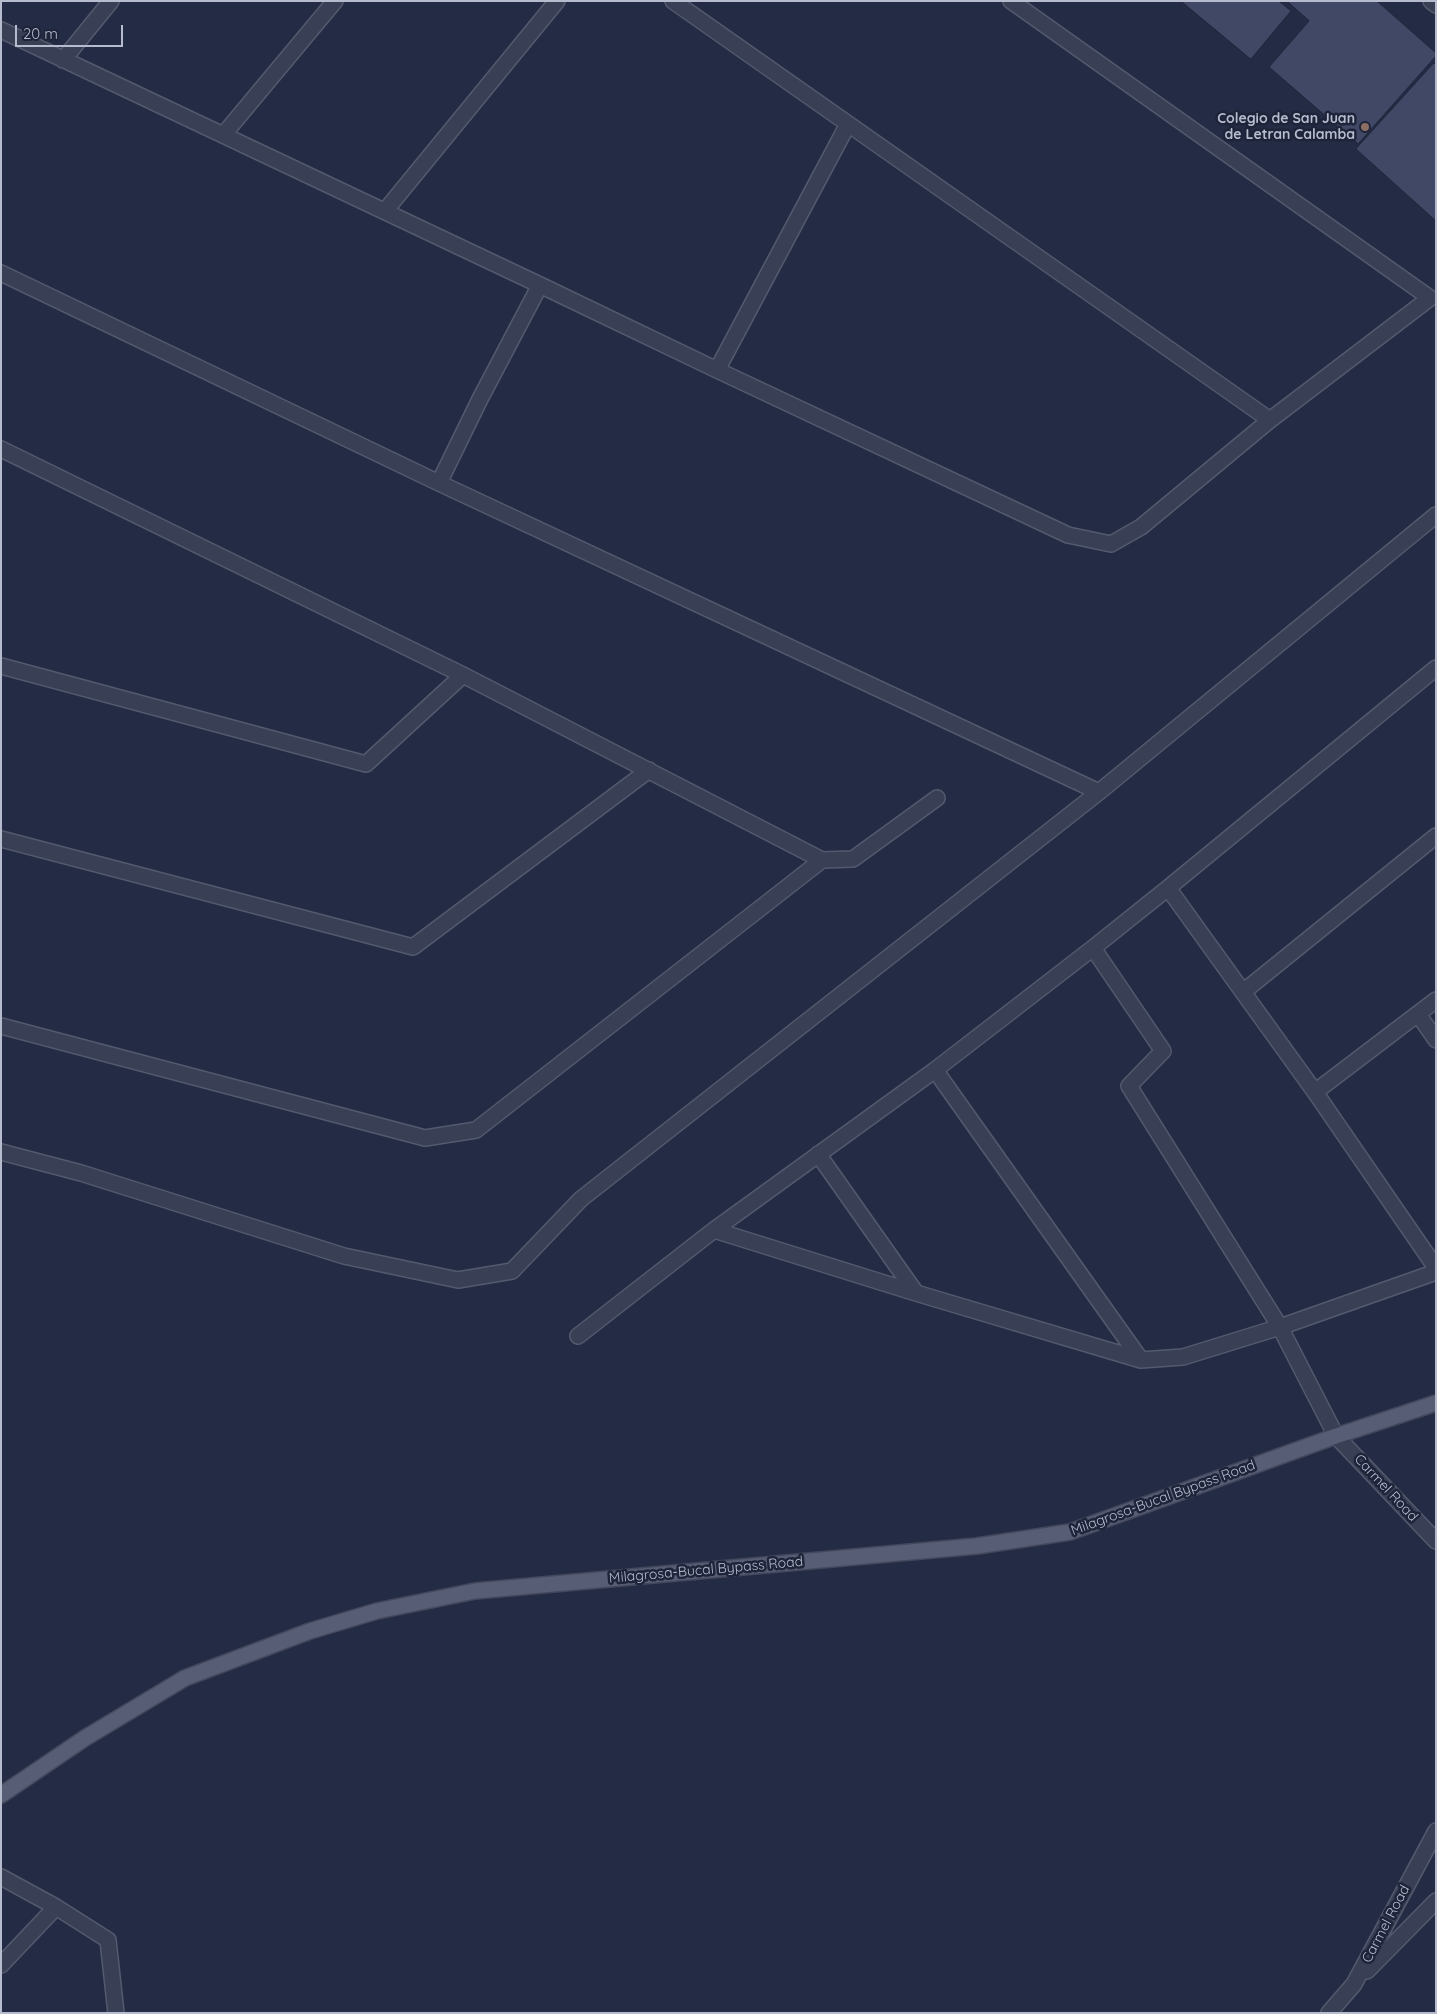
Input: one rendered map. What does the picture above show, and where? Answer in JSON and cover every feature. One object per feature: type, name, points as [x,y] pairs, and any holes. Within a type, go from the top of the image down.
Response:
[{"type":"main road","name":"Milagrosa-Bucal Bypass Road","points":[[1,1795],[85,1738],[185,1678],[310,1631],[377,1611],[475,1590],[977,1546],[1070,1532],[1336,1436],[1436,1403]]},
{"type":"street","points":[[63,60],[111,1]]},
{"type":"street","points":[[224,134],[334,1]]},
{"type":"street","points":[[385,211],[557,1]]},
{"type":"street","points":[[673,1],[1270,420]]},
{"type":"street","points":[[1,30],[1068,535],[1111,544],[1141,527],[1270,420],[1430,298],[1011,1]]},
{"type":"street","points":[[1431,1],[1436,5]]},
{"type":"street","points":[[717,370],[848,124]]},
{"type":"street","points":[[1,273],[439,483],[1100,792]]},
{"type":"street","points":[[439,483],[540,284]]},
{"type":"street","points":[[1,450],[463,675],[822,860],[853,859],[937,798]]},
{"type":"street","points":[[1,1152],[90,1176],[344,1256],[458,1280],[512,1271],[582,1198],[1100,792],[1436,515]]},
{"type":"street","points":[[1,666],[366,764],[463,675]]},
{"type":"street","points":[[578,1336],[714,1230],[935,1070],[1093,948],[1436,668]]},
{"type":"street","points":[[1,840],[413,947],[648,770]]},
{"type":"street","points":[[1242,992],[1436,836]]},
{"type":"street","points":[[1,1026],[424,1138],[476,1130],[822,860]]},
{"type":"street","points":[[1168,888],[1315,1092],[1436,1268]]},
{"type":"street","name":"Carmel Road","points":[[1093,948],[1163,1051],[1130,1086],[1280,1327],[1336,1436],[1436,1541]]},
{"type":"street","points":[[1315,1092],[1436,1000]]},
{"type":"street","points":[[1418,1014],[1436,1040]]},
{"type":"street","points":[[935,1070],[1141,1360]]},
{"type":"street","points":[[818,1154],[916,1293]]},
{"type":"street","points":[[714,1230],[1141,1360],[1183,1357],[1280,1327],[1436,1272]]},
{"type":"street","name":"Carmel Road","points":[[1329,2013],[1354,1984],[1436,1831]]},
{"type":"street","points":[[1,1877],[56,1906],[108,1940],[116,2013]]},
{"type":"street","points":[[1354,1984],[1436,1901]]},
{"type":"street","points":[[1,1966],[56,1906]]},
{"type":"building","points":[[1181,1],[1279,1],[1291,11],[1251,59]]},
{"type":"building","points":[[1287,1],[1377,1],[1436,53],[1436,56],[1358,144],[1269,67],[1309,21]]},
{"type":"building","points":[[1434,63],[1436,65],[1436,221],[1356,149]]},
{"type":"place","name":"Colegio de San Juan de Letran Calamba","points":[[1365,127]]}]
